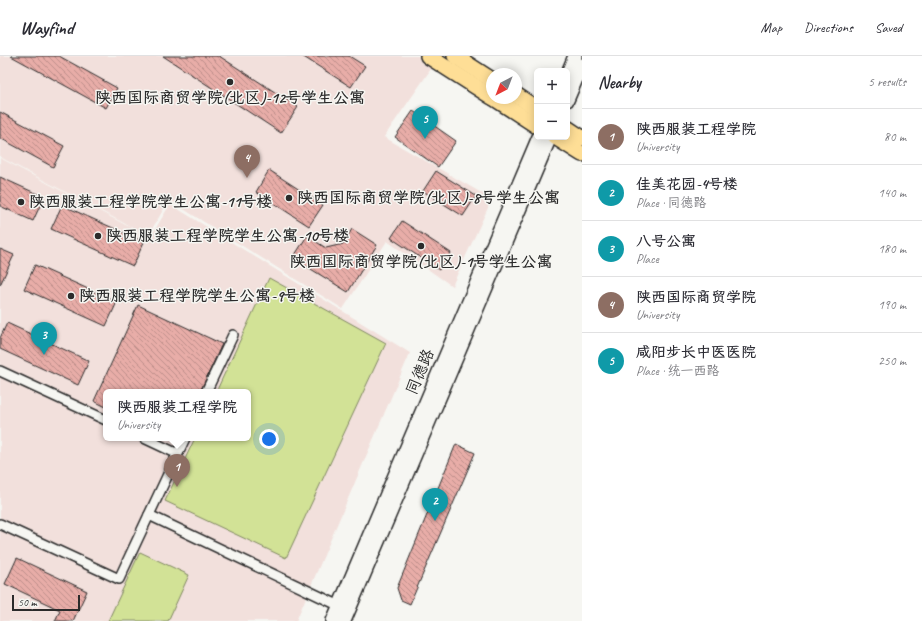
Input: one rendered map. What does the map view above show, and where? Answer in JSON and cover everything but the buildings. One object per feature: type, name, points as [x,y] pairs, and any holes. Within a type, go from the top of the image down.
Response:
[{"type":"main road","points":[[428,56],[486,93]]},
{"type":"main road","points":[[455,56],[486,76]]},
{"type":"main road","points":[[522,99],[534,107]]},
{"type":"main road","points":[[504,104],[534,124]]},
{"type":"main road","points":[[570,130],[582,138]]},
{"type":"main road","points":[[560,140],[582,154]]},
{"type":"street","points":[[570,68],[575,56]]},
{"type":"street","points":[[570,93],[582,65]]},
{"type":"street","name":"同德路","points":[[333,621],[538,140]]},
{"type":"street","name":"同德路","points":[[344,621],[549,140]]},
{"type":"street","points":[[207,389],[233,335]]},
{"type":"street","points":[[0,371],[103,419]]},
{"type":"street","points":[[150,441],[178,454]]},
{"type":"street","points":[[0,524],[119,579],[184,441]]},
{"type":"street","points":[[149,515],[340,606]]},
{"type":"shaded area","points":[[0,56],[440,56],[384,137],[492,199],[452,286],[387,241],[343,309],[169,200],[148,236],[0,157]]},
{"type":"shaded area","points":[[0,158],[150,238],[170,204],[410,353],[296,621],[0,621]]},
{"type":"green space","points":[[269,278],[386,343],[286,558],[165,501],[194,441],[251,441],[251,389],[217,389]]},
{"type":"green space","points":[[140,552],[189,575],[168,621],[108,621]]},
{"type":"place","name":"陕西国际商贸学院(北区)-12号学生公寓","points":[[230,82]]},
{"type":"place","name":"咸阳步长中医医院","points":[[425,139]]},
{"type":"place","name":"陕西国际商贸学院","points":[[247,178]]},
{"type":"place","name":"陕西国际商贸学院(北区)-8号学生公寓","points":[[289,198]]},
{"type":"place","name":"陕西服装工程学院学生公寓-11号楼","points":[[21,202]]},
{"type":"place","name":"陕西服装工程学院学生公寓-10号楼","points":[[98,236]]},
{"type":"place","name":"陕西国际商贸学院(北区)-1号学生公寓","points":[[421,246]]},
{"type":"place","name":"陕西服装工程学院学生公寓-9号楼","points":[[71,296]]},
{"type":"place","name":"八号公寓","points":[[44,355]]},
{"type":"place","name":"陕西服装工程学院","points":[[177,487]]},
{"type":"place","name":"佳美花园-4号楼","points":[[435,521]]}]
